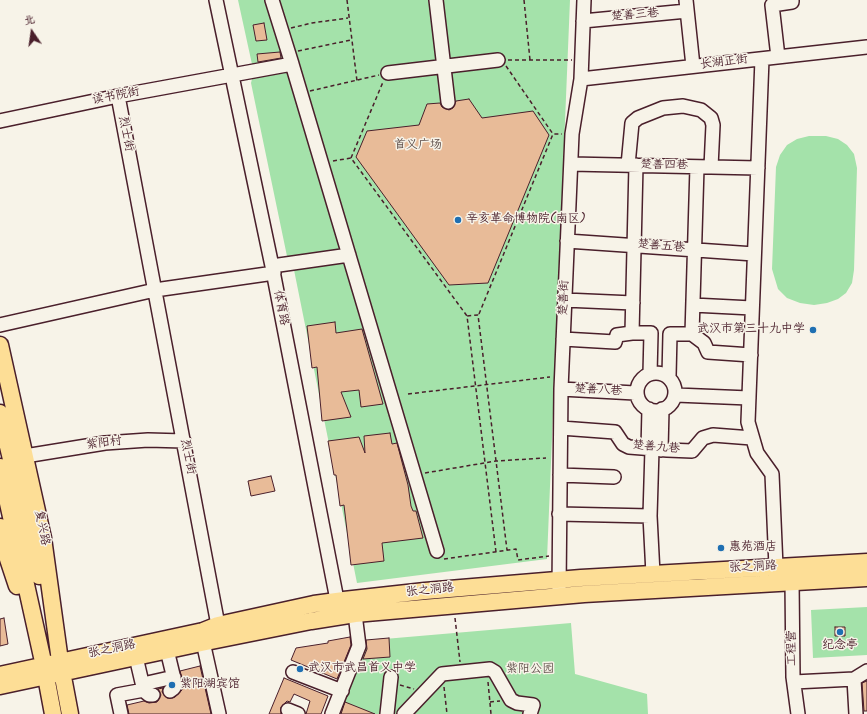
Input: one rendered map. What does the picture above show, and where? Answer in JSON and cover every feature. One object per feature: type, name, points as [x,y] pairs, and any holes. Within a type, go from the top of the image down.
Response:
[{"type":"main road","name":"复兴路","points":[[0,345],[43,538],[61,667],[70,714]]},
{"type":"main road","points":[[0,413],[61,667]]},
{"type":"main road","points":[[0,467],[53,714]]},
{"type":"main road","points":[[0,527],[4,547],[45,671]]},
{"type":"main road","name":"张之洞路","points":[[61,667],[136,657],[311,621],[345,610],[424,591],[558,580],[867,562]]},
{"type":"main road","name":"张之洞路","points":[[0,686],[45,671],[203,631],[218,625],[345,610],[454,605],[559,596],[792,581],[867,578]]},
{"type":"main road","name":"张之洞路","points":[[0,674],[45,671]]},
{"type":"street","points":[[216,0],[236,74]]},
{"type":"street","points":[[222,0],[345,610],[359,644],[332,714]]},
{"type":"street","points":[[272,0],[437,555]]},
{"type":"street","points":[[436,0],[448,102]]},
{"type":"street","name":"楚善街","points":[[559,596],[558,555],[561,390],[567,241],[572,134],[581,79],[584,0]]},
{"type":"street","points":[[778,57],[772,5],[792,2],[792,0]]},
{"type":"street","points":[[686,6],[693,66]]},
{"type":"street","name":"楚善三巷","points":[[583,21],[686,6]]},
{"type":"street","name":"长湖正街","points":[[581,79],[867,46]]},
{"type":"street","name":"读书院街","points":[[0,122],[118,96],[236,74],[290,58]]},
{"type":"street","points":[[762,59],[748,422],[757,452],[772,474],[776,567]]},
{"type":"street","points":[[387,73],[500,60]]},
{"type":"street","name":"烈士街","points":[[118,96],[156,290],[218,625]]},
{"type":"street","points":[[632,333],[634,245],[632,123],[638,118],[663,108],[683,106],[701,110],[711,118],[713,125],[711,167]]},
{"type":"street","name":"楚善四巷","points":[[571,164],[758,168]]},
{"type":"street","points":[[692,334],[697,167]]},
{"type":"street","name":"楚善五巷","points":[[567,241],[754,254]]},
{"type":"street","points":[[0,325],[156,290],[349,256]]},
{"type":"street","points":[[565,300],[633,303]]},
{"type":"street","points":[[693,305],[752,308]]},
{"type":"street","points":[[563,339],[615,342],[618,335],[632,333],[692,334],[704,344],[708,352],[751,355]]},
{"type":"street","points":[[650,374],[651,333]]},
{"type":"street","points":[[668,376],[670,334]]},
{"type":"street","points":[[659,373],[668,376],[675,384],[676,395],[670,405],[655,409],[638,402],[635,393],[640,381],[650,374],[659,373]]},
{"type":"street","name":"楚善八巷","points":[[561,390],[635,393]]},
{"type":"street","points":[[676,395],[749,398]]},
{"type":"street","points":[[653,574],[650,516],[655,409]]},
{"type":"street","name":"楚善九巷","points":[[561,428],[615,432],[623,444],[629,447],[653,449],[692,451],[703,438],[713,436],[752,438]]},
{"type":"street","name":"紫阳村","points":[[25,456],[105,443],[148,440],[184,441]]},
{"type":"street","points":[[560,475],[614,477]]},
{"type":"street","points":[[559,514],[650,516]]},
{"type":"street","name":"工程营","points":[[792,581],[794,682],[798,714]]},
{"type":"street","points":[[203,642],[220,714]]},
{"type":"street","points":[[168,650],[174,677],[174,686],[170,690]]},
{"type":"street","points":[[136,657],[146,689]]},
{"type":"street","points":[[404,714],[442,674],[486,669],[494,670],[513,701],[533,705],[530,714]]},
{"type":"street","points":[[794,682],[854,679],[867,671]]},
{"type":"street","points":[[293,672],[342,691]]},
{"type":"street","points":[[121,714],[117,696],[146,689],[174,677]]},
{"type":"street","points":[[386,714],[391,679]]},
{"type":"street","points":[[854,679],[856,714]]},
{"type":"path","points":[[347,0],[357,80]]},
{"type":"path","points":[[524,0],[530,60]]},
{"type":"path","points":[[282,31],[312,23],[349,18]]},
{"type":"path","points":[[290,58],[320,45],[352,40]]},
{"type":"path","points":[[500,60],[582,61]]},
{"type":"path","points":[[500,60],[553,134]]},
{"type":"path","points":[[301,94],[387,73]]},
{"type":"path","points":[[351,158],[387,73]]},
{"type":"path","points":[[553,134],[572,134]]},
{"type":"path","points":[[507,550],[478,315],[553,134]]},
{"type":"path","points":[[321,163],[351,158]]},
{"type":"path","points":[[351,158],[467,316],[496,552]]},
{"type":"path","points":[[467,316],[478,315]]},
{"type":"path","points":[[408,394],[550,377]]},
{"type":"path","points":[[424,473],[486,463],[546,458]]},
{"type":"path","points":[[437,555],[496,552],[516,549],[518,560],[558,555]]},
{"type":"path","points":[[454,605],[461,671]]},
{"type":"path","points":[[486,669],[492,714]]},
{"type":"path","points":[[442,674],[447,714]]},
{"type":"path","points":[[391,679],[423,693]]},
{"type":"green space","name":"首义广场","points":[[238,0],[570,0],[547,559],[357,583],[292,260],[288,261],[251,83],[252,79],[255,78]]},
{"type":"green space","points":[[809,136],[826,136],[838,139],[847,145],[854,154],[857,168],[854,270],[852,283],[846,293],[838,299],[827,303],[814,305],[800,303],[787,298],[778,289],[772,269],[776,167],[780,155],[787,145],[797,139]]},
{"type":"green space","points":[[867,607],[867,655],[813,658],[811,610]]},
{"type":"green space","name":"紫阳公园","points":[[571,623],[575,674],[647,694],[648,714],[335,714],[361,641]]},
{"type":"building","points":[[264,23],[267,40],[256,41],[253,25]]},
{"type":"building","points":[[280,52],[281,58],[258,62],[257,54]]},
{"type":"building","name":"辛亥革命博物院(南区)","points":[[469,99],[482,118],[533,111],[549,135],[488,283],[449,285],[356,157],[367,131],[419,125],[427,104],[440,103],[442,107],[449,110],[453,108],[456,101]]},
{"type":"building","points":[[335,322],[336,333],[362,329],[383,404],[361,407],[359,390],[341,392],[351,417],[322,421],[317,367],[312,368],[307,326]]},
{"type":"building","points":[[390,433],[392,444],[397,443],[408,485],[411,506],[413,511],[416,511],[423,538],[382,543],[384,561],[351,565],[344,505],[340,506],[336,475],[334,475],[328,441],[359,437],[365,453],[364,436]]},
{"type":"building","points":[[271,476],[275,491],[251,496],[248,481]]},
{"type":"building","points":[[4,618],[8,644],[0,646],[0,619]]},
{"type":"building","name":"纪念亭","points":[[835,627],[845,627],[845,636],[835,636]]},
{"type":"building","points":[[350,637],[351,645],[337,679],[291,660],[296,648],[328,643],[328,641]]},
{"type":"building","points":[[389,638],[390,657],[363,659],[367,649],[366,640]]},
{"type":"building","points":[[200,666],[211,714],[129,714],[127,705],[144,701],[149,703],[157,702],[161,695],[158,689],[163,688],[162,692],[167,698],[175,697],[182,690],[183,681],[180,671]]},
{"type":"building","points":[[284,678],[328,696],[321,714],[306,714],[310,701],[294,694],[290,702],[287,701],[281,707],[281,714],[269,714]]},
{"type":"building","points":[[867,681],[867,711],[864,711],[862,683]]},
{"type":"building","points":[[345,702],[375,714],[341,714]]},
{"type":"place","name":"辛亥革命博物院(南区)","points":[[458,220]]},
{"type":"place","name":"武汉市第三十九中学","points":[[813,330]]},
{"type":"place","name":"惠苑酒店","points":[[721,548]]},
{"type":"place","name":"纪念亭","points":[[840,632]]},
{"type":"place","name":"武汉市武昌首义中学","points":[[300,669]]},
{"type":"place","name":"紫阳湖宾馆","points":[[172,685]]}]
